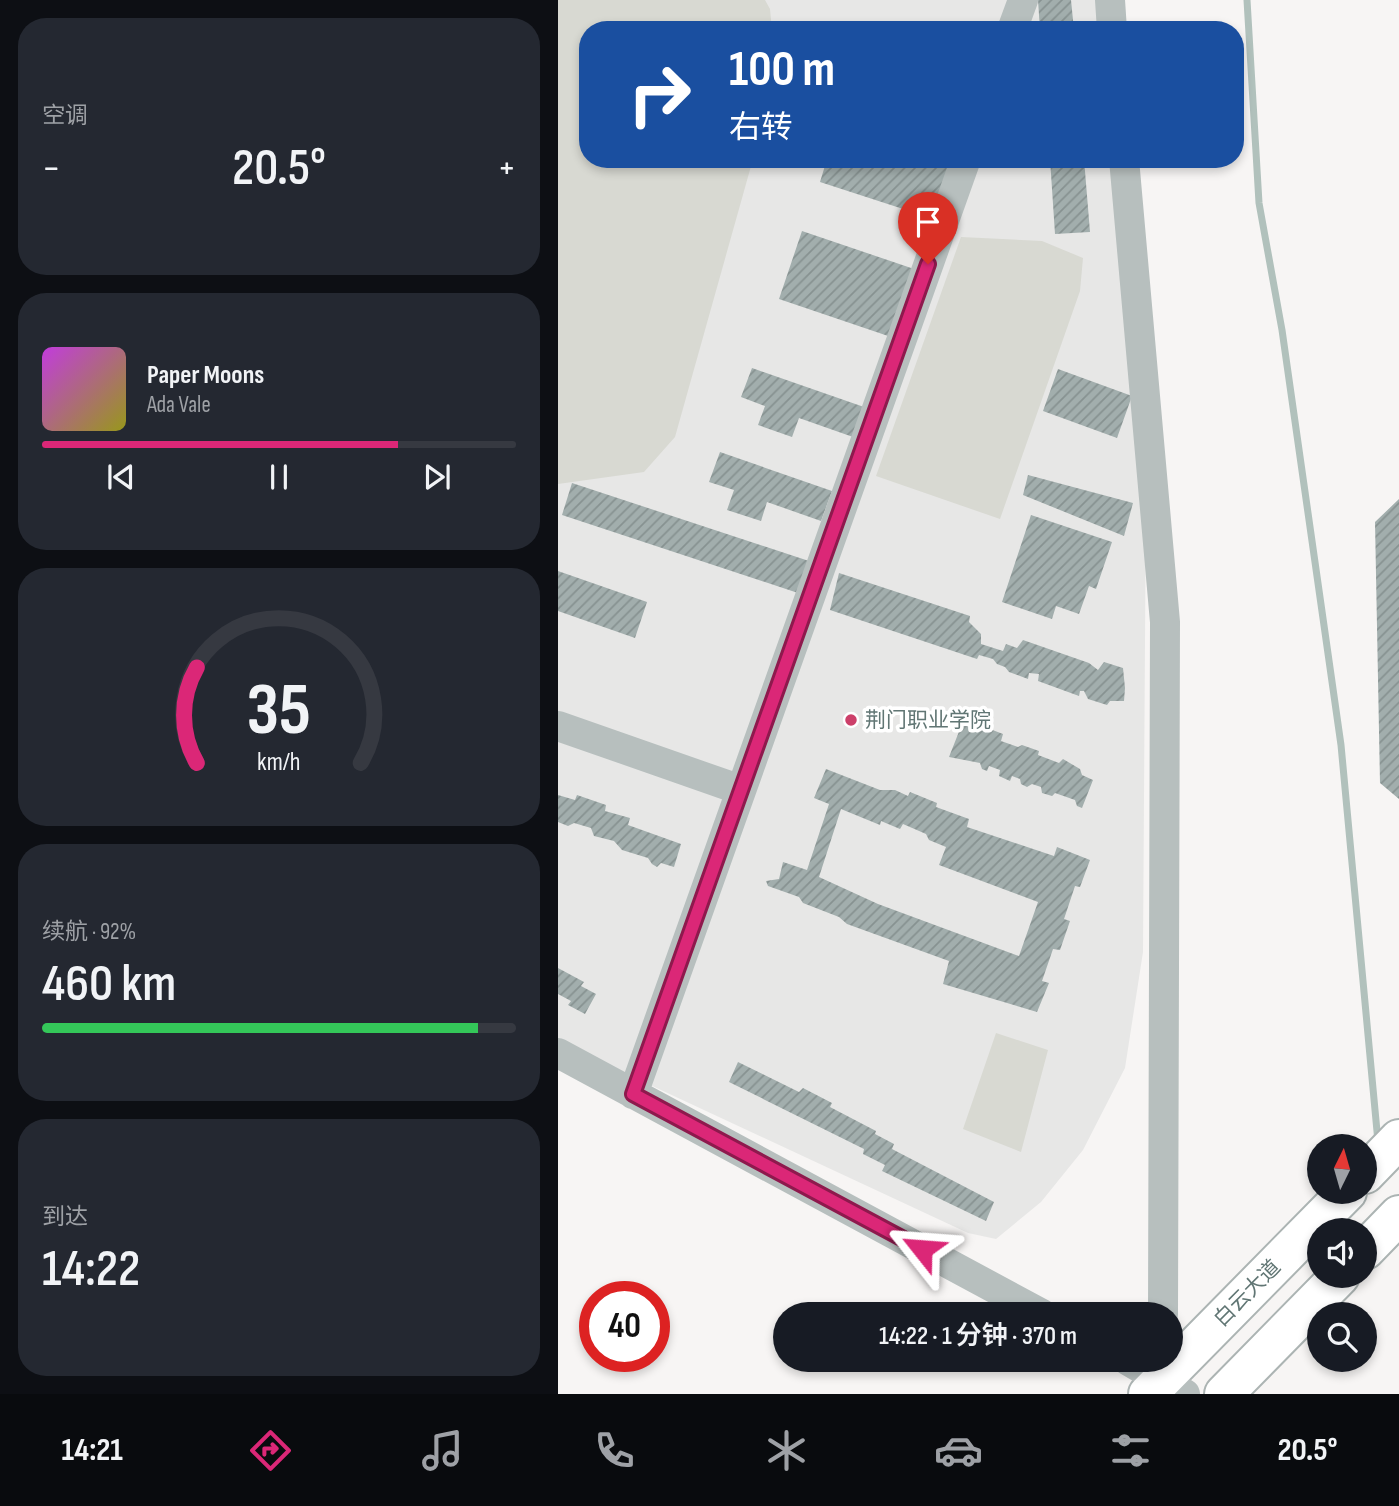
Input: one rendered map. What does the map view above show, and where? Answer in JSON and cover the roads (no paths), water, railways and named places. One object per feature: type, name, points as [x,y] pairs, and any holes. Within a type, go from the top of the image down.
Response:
[{"type":"main road","points":[[1377,1162],[1399,1139]]},
{"type":"main road","name":"白云大道","points":[[1165,1382],[1336,1204]]},
{"type":"main road","points":[[1377,1238],[1399,1216]]},
{"type":"main road","points":[[1224,1394],[1328,1288]]},
{"type":"street","points":[[1015,21],[1023,0]]},
{"type":"street","points":[[1110,0],[1111,21]]},
{"type":"street","points":[[633,1094],[963,168]]},
{"type":"street","points":[[1125,168],[1165,622],[1163,1302]]},
{"type":"street","points":[[558,726],[741,790]]},
{"type":"street","points":[[558,1054],[1020,1302]]},
{"type":"street","points":[[1148,1372],[1165,1382]]},
{"type":"waterway","points":[[1247,0],[1259,203],[1282,330],[1341,745],[1378,1142]]},
{"type":"place","name":"荆门职业学院","points":[[851,720]]}]
